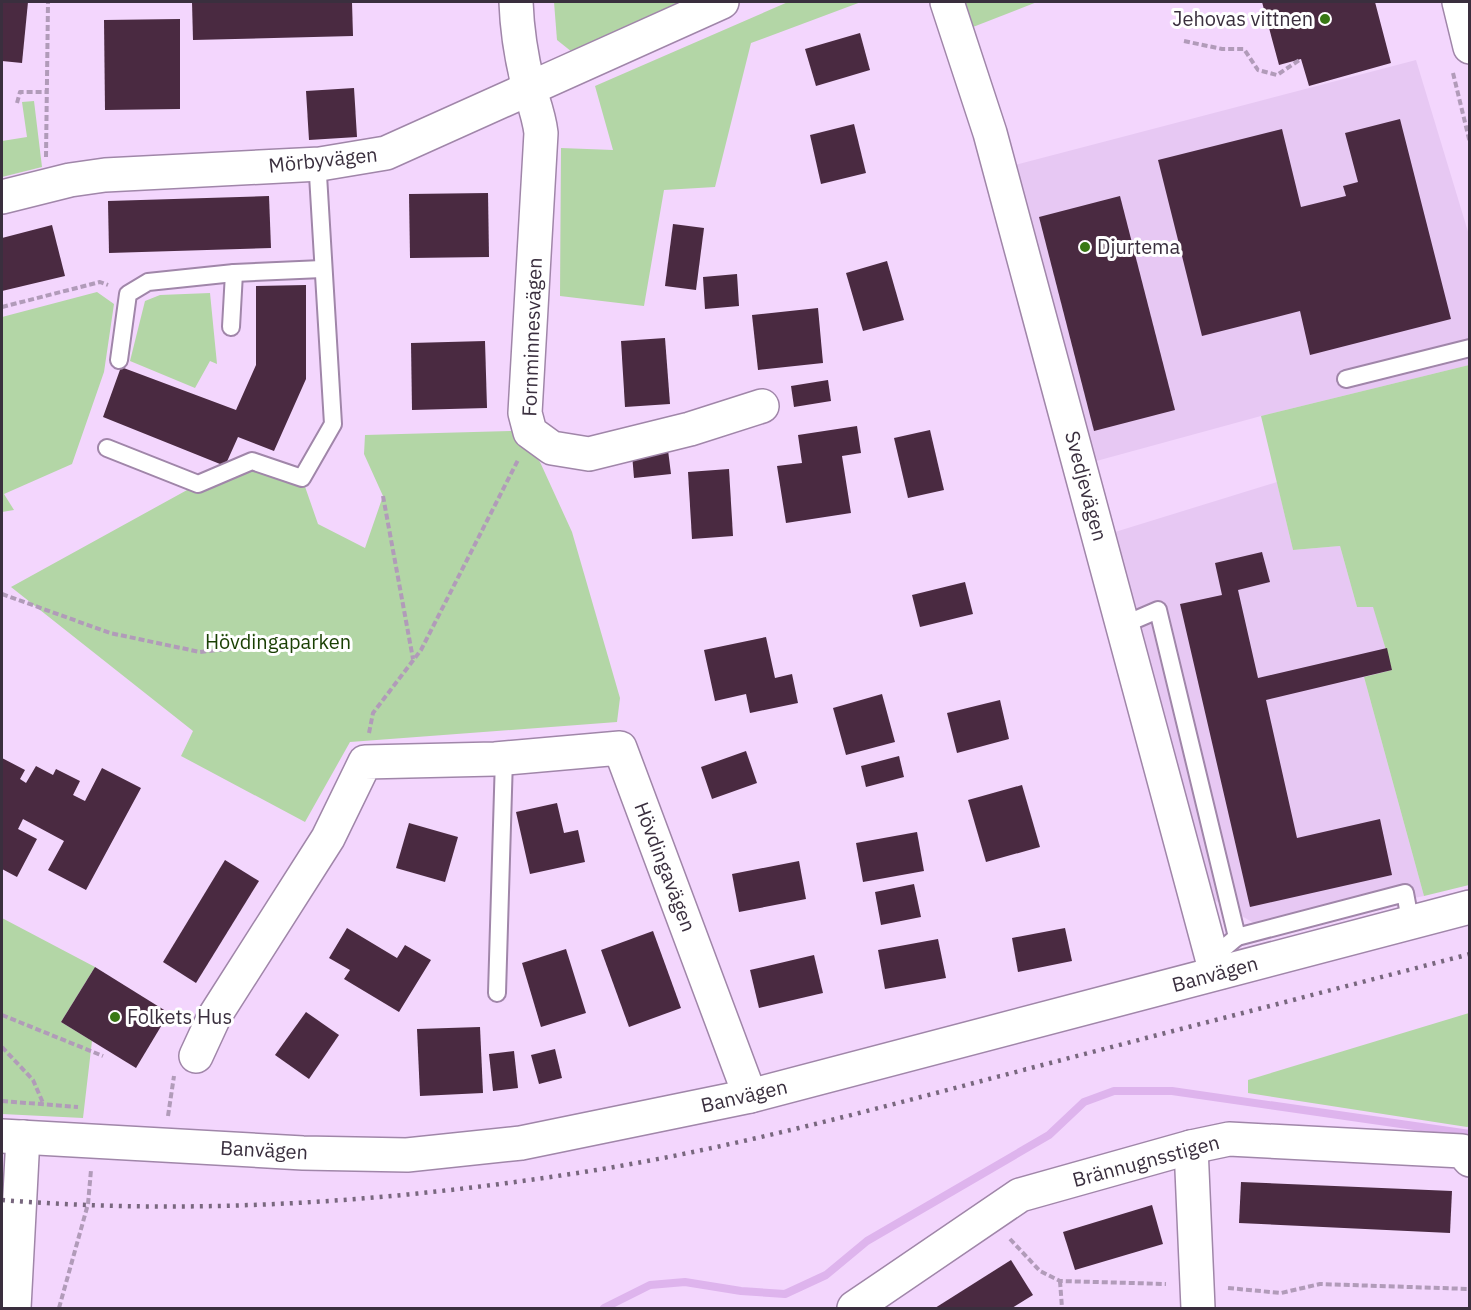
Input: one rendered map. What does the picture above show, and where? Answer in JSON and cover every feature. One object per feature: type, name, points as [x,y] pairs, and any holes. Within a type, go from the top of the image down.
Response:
[{"type":"street","name":"Fornminnesvägen","points":[[516,2],[517,32],[529,87],[538,109],[541,133],[525,414],[530,432],[552,448],[589,454],[690,429],[762,406]]},
{"type":"street","name":"Mörbyvägen","points":[[2,197],[70,180],[105,175],[320,164],[386,153],[722,2]]},
{"type":"street","name":"Svedjevägen","points":[[947,2],[990,133],[1216,965]]},
{"type":"street","points":[[1459,2],[1470,47]]},
{"type":"street","name":"Hövdingavägen","points":[[365,762],[504,758],[620,748],[750,1096]]},
{"type":"street","points":[[196,1056],[214,1017],[328,838],[365,762]]},
{"type":"street","name":"Banvägen","points":[[12,1136],[303,1153],[406,1155],[521,1143],[750,1096],[1216,965],[1470,908]]},
{"type":"street","points":[[12,1136],[14,1308]]},
{"type":"street","name":"Brännugnsstigen","points":[[854,1308],[1020,1195],[1191,1147],[1229,1139],[1462,1151],[1470,1160]]},
{"type":"street","points":[[1191,1147],[1198,1308]]},
{"type":"lane","points":[[107,448],[198,484],[252,461],[302,478],[333,424],[322,269],[318,175],[320,164]]},
{"type":"lane","points":[[119,360],[128,294],[148,282],[234,273],[322,269]]},
{"type":"lane","points":[[231,327],[234,273]]},
{"type":"lane","points":[[1346,379],[1470,348]]},
{"type":"lane","points":[[1123,625],[1158,610],[1237,937]]},
{"type":"lane","points":[[497,993],[504,758]]},
{"type":"lane","points":[[1216,965],[1237,937],[1405,893],[1408,909],[1415,922]]},
{"type":"path","points":[[46,160],[48,2]]},
{"type":"path","points":[[1184,41],[1222,50],[1244,50],[1258,70],[1277,75],[1301,59]]},
{"type":"path","points":[[17,103],[20,92],[46,92]]},
{"type":"path","points":[[2,307],[100,282],[128,294]]},
{"type":"path","points":[[365,762],[373,713],[413,660],[513,471],[530,432]]},
{"type":"path","points":[[383,496],[413,660]]},
{"type":"path","points":[[2,594],[110,633],[200,652],[318,639]]},
{"type":"path","points":[[2,1015],[103,1056]]},
{"type":"path","points":[[2,1047],[33,1080],[43,1103]]},
{"type":"path","points":[[168,1116],[175,1070],[196,1056]]},
{"type":"path","points":[[2,1101],[94,1109],[94,1141],[88,1204],[59,1308]]},
{"type":"path","points":[[157,1115],[180,1117]]},
{"type":"path","points":[[1060,1281],[1062,1308]]},
{"type":"shaded area","points":[[1416,60],[1469,235],[1469,365],[1261,416],[1089,463],[1015,165]]},
{"type":"shaded area","points":[[1277,482],[1293,550],[1340,546],[1357,607],[1373,606],[1392,670],[1364,677],[1424,896],[1264,929],[1211,898],[1115,532]]},
{"type":"green space","points":[[554,2],[683,2],[572,52],[557,40]]},
{"type":"green space","points":[[788,2],[861,2],[751,43],[715,187],[664,190],[644,306],[560,296],[561,148],[613,150],[595,86]]},
{"type":"green space","points":[[965,2],[1037,2],[973,27]]},
{"type":"green space","points":[[34,101],[42,167],[2,177],[2,141],[27,137],[22,102]]},
{"type":"green space","points":[[97,292],[114,304],[104,372],[72,464],[4,494],[14,510],[2,512],[2,317]]},
{"type":"green space","points":[[210,293],[217,364],[210,361],[195,388],[130,361],[145,301],[160,295]]},
{"type":"green space","points":[[1469,365],[1469,885],[1424,896],[1364,677],[1392,670],[1373,607],[1357,607],[1340,546],[1293,550],[1261,416]]},
{"type":"green space","name":"Hövdingaparken","points":[[512,431],[540,462],[572,532],[620,698],[617,722],[350,742],[305,822],[181,756],[193,731],[11,587],[198,484],[252,461],[302,478],[318,524],[365,548],[383,496],[364,454],[365,435]]},
{"type":"green space","points":[[2,918],[95,967],[61,1022],[92,1041],[83,1118],[2,1114]]},
{"type":"green space","points":[[1469,1013],[1470,1126],[1248,1093],[1248,1080]]},
{"type":"building","points":[[2,2],[28,2],[22,63],[2,61]]},
{"type":"building","points":[[192,2],[352,2],[353,36],[193,40]]},
{"type":"building","points":[[1262,2],[1375,2],[1391,63],[1309,86],[1301,59],[1279,65]]},
{"type":"building","points":[[180,19],[180,109],[105,110],[104,20]]},
{"type":"building","points":[[860,33],[870,70],[816,86],[805,49]]},
{"type":"building","points":[[354,88],[357,137],[309,140],[306,91]]},
{"type":"building","points":[[1400,119],[1451,319],[1310,355],[1300,311],[1202,336],[1158,160],[1282,129],[1301,207],[1346,196],[1343,186],[1358,182],[1345,133]]},
{"type":"building","points":[[854,124],[866,173],[821,184],[810,135]]},
{"type":"building","points":[[488,193],[489,257],[410,258],[409,194]]},
{"type":"building","points":[[269,196],[271,248],[109,253],[108,201]]},
{"type":"building","points":[[1120,196],[1175,410],[1094,431],[1039,217]]},
{"type":"building","points":[[673,224],[704,228],[696,290],[665,286]]},
{"type":"building","points":[[52,225],[65,276],[2,291],[2,238]]},
{"type":"building","points":[[887,261],[904,320],[863,331],[846,273]]},
{"type":"building","points":[[737,274],[739,306],[705,309],[703,277]]},
{"type":"building","points":[[306,285],[306,379],[274,451],[238,437],[225,466],[103,417],[121,367],[236,410],[256,365],[256,286]]},
{"type":"building","points":[[818,308],[823,363],[758,370],[752,315]]},
{"type":"building","points":[[665,338],[670,404],[625,407],[621,341]]},
{"type":"building","points":[[485,341],[487,408],[412,410],[411,343]]},
{"type":"building","points":[[828,380],[831,401],[794,407],[791,386]]},
{"type":"building","points":[[857,426],[861,453],[842,456],[851,513],[786,523],[777,466],[802,463],[798,435]]},
{"type":"building","points":[[930,430],[944,490],[908,498],[894,438]]},
{"type":"building","points":[[668,450],[671,474],[634,478],[632,454]]},
{"type":"building","points":[[729,469],[733,536],[692,539],[688,472]]},
{"type":"building","points":[[1262,552],[1270,582],[1238,590],[1258,678],[1387,648],[1392,670],[1266,700],[1297,838],[1380,819],[1392,875],[1250,907],[1180,604],[1222,595],[1215,563]]},
{"type":"building","points":[[965,582],[973,614],[920,627],[912,595]]},
{"type":"building","points":[[766,637],[775,678],[792,674],[798,703],[750,713],[746,694],[715,701],[704,650]]},
{"type":"building","points":[[882,694],[895,742],[846,755],[833,708]]},
{"type":"building","points":[[1000,700],[1009,739],[957,753],[947,713]]},
{"type":"building","points":[[746,751],[757,783],[712,799],[701,767]]},
{"type":"building","points":[[899,756],[904,777],[866,787],[861,766]]},
{"type":"building","points":[[2,758],[25,770],[20,779],[26,783],[36,766],[53,775],[56,769],[80,781],[73,795],[85,801],[102,768],[141,788],[86,890],[48,870],[64,841],[23,819],[18,829],[37,839],[17,877],[2,869]]},
{"type":"building","points":[[1022,785],[1040,847],[986,862],[968,800]]},
{"type":"building","points":[[557,803],[564,833],[578,830],[585,862],[530,874],[516,812]]},
{"type":"building","points":[[409,823],[458,837],[445,882],[396,868]]},
{"type":"building","points":[[917,832],[924,871],[863,882],[856,843]]},
{"type":"building","points":[[225,860],[259,881],[196,983],[163,962]]},
{"type":"building","points":[[799,861],[806,899],[739,912],[732,874]]},
{"type":"building","points":[[914,884],[921,917],[881,925],[875,892]]},
{"type":"building","points":[[347,928],[397,958],[405,945],[431,960],[399,1012],[344,979],[350,970],[329,958]]},
{"type":"building","points":[[1065,928],[1072,961],[1018,972],[1012,938]]},
{"type":"building","points":[[653,931],[681,1008],[629,1027],[601,950]]},
{"type":"building","points":[[938,939],[946,978],[885,989],[878,950]]},
{"type":"building","points":[[566,949],[586,1013],[541,1027],[522,963]]},
{"type":"building","points":[[814,955],[823,993],[759,1008],[750,970]]},
{"type":"building","name":"Folkets Hus","points":[[95,967],[169,1013],[136,1068],[61,1022]]},
{"type":"building","points":[[306,1012],[339,1035],[309,1079],[275,1055]]},
{"type":"building","points":[[480,1027],[483,1093],[420,1096],[417,1029]]},
{"type":"building","points":[[555,1049],[562,1078],[539,1084],[531,1055]]},
{"type":"building","points":[[514,1051],[518,1088],[493,1091],[489,1054]]},
{"type":"building","points":[[1241,1182],[1452,1191],[1450,1233],[1239,1223]]},
{"type":"building","points":[[1152,1205],[1163,1244],[1075,1270],[1063,1232]]},
{"type":"building","points":[[1011,1260],[1033,1295],[1012,1308],[935,1308]]},
{"type":"waterway","points":[[604,1308],[650,1285],[685,1282],[741,1291],[785,1294],[826,1275],[867,1241],[1049,1135],[1084,1102],[1114,1091],[1172,1091],[1470,1134]]},
{"type":"railway","points":[[2,1200],[143,1206],[283,1204],[424,1193],[618,1166],[725,1145],[831,1120],[1470,954]]},
{"type":"place","name":"Jehovas vittnen","points":[[1325,19]]},
{"type":"place","name":"Djurtema","points":[[1085,247]]},
{"type":"place","name":"Folkets Hus","points":[[115,1017]]}]
